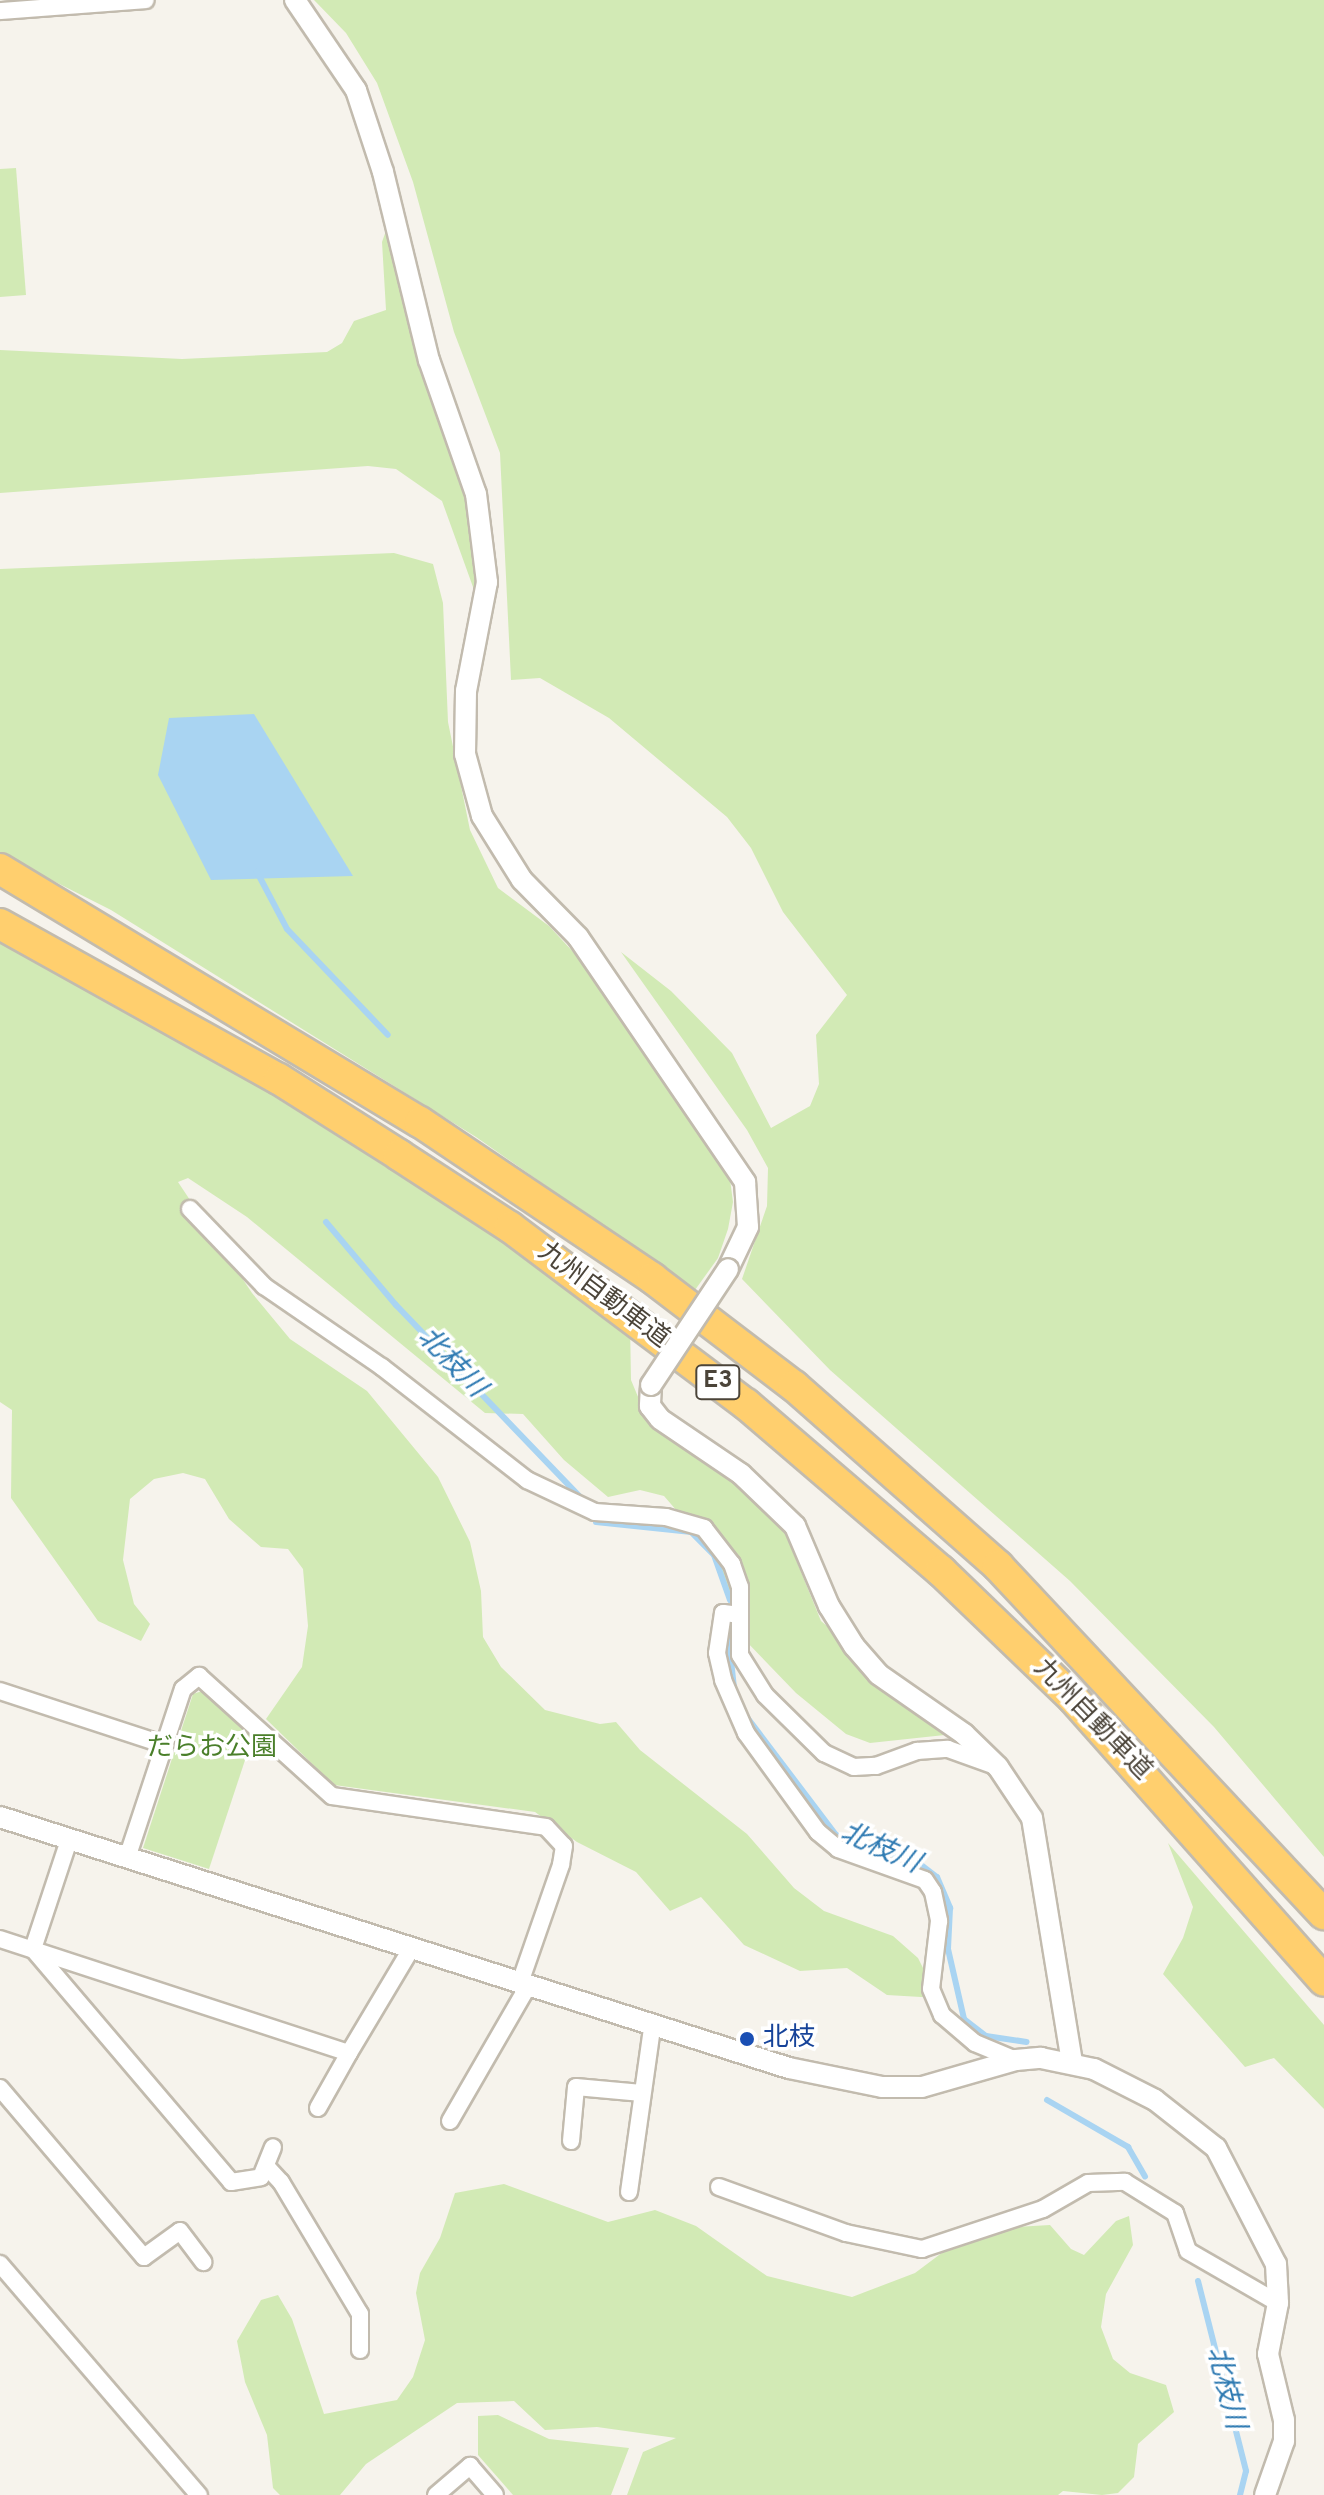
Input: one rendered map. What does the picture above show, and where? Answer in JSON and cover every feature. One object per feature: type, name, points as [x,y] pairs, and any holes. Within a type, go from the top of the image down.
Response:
[{"type":"highway","name":"九州自動車道","points":[[0,869],[433,1130],[652,1278],[794,1386],[998,1566],[1324,1914]]},
{"type":"highway","name":"九州自動車道","points":[[0,924],[279,1079],[399,1155],[510,1227],[746,1404],[941,1571],[1073,1698],[1324,1981]]},
{"type":"street","points":[[0,11],[146,0]]},
{"type":"street","points":[[295,0],[356,90],[383,172],[429,360],[476,494],[487,582],[466,691],[465,754],[482,816],[522,880],[578,937],[745,1182],[748,1227],[728,1269],[651,1385],[650,1406],[660,1419],[741,1474],[795,1526],[829,1606],[878,1674],[964,1734],[998,1767],[1032,1818],[1072,2062]]},
{"type":"street","points":[[190,1209],[264,1286],[382,1367],[527,1480],[595,1512],[666,1517],[704,1528],[732,1564],[740,1587],[740,1655],[765,1695],[839,1763],[876,1766],[917,1751],[948,1749],[998,1767]]},
{"type":"street","points":[[740,1615],[723,1613],[717,1653],[723,1680],[746,1733],[818,1832],[838,1849],[925,1880],[933,1892],[939,1921],[931,1989],[942,2015],[975,2043],[1016,2060],[1072,2062],[1155,2100],[1216,2148],[1268,2245],[1280,2282],[1268,2354],[1284,2420],[1284,2441],[1265,2495]]},
{"type":"street","points":[[127,1858],[183,1689],[199,1676],[332,1796],[546,1827],[564,1846],[524,1985],[450,2121]]},
{"type":"street","points":[[0,1691],[165,1745]]},
{"type":"street","points":[[0,1817],[652,2028],[789,2068],[882,2087],[922,2087],[963,2079],[1016,2060]]},
{"type":"street","points":[[33,1949],[69,1840]]},
{"type":"street","points":[[0,1939],[349,2053]]},
{"type":"street","points":[[33,1949],[231,2182],[261,2177],[273,2147]]},
{"type":"street","points":[[318,2108],[411,1949]]},
{"type":"street","points":[[629,2192],[652,2028]]},
{"type":"street","points":[[571,2141],[576,2087],[642,2093]]},
{"type":"street","points":[[0,2088],[144,2257],[180,2231],[203,2262]]},
{"type":"street","points":[[266,2166],[281,2182],[360,2314],[360,2350]]},
{"type":"street","points":[[719,2187],[846,2233],[922,2249],[1031,2214],[1088,2183],[1125,2182],[1175,2213],[1188,2251],[1278,2303]]},
{"type":"street","points":[[0,2264],[199,2495]]},
{"type":"street","points":[[436,2495],[470,2466],[495,2495]]},
{"type":"green space","points":[[314,0],[1324,0],[1324,1857],[1214,1727],[1070,1581],[830,1370],[742,1279],[767,1206],[768,1168],[747,1130],[621,952],[671,991],[732,1053],[771,1128],[810,1106],[819,1084],[816,1035],[847,995],[783,912],[751,848],[727,817],[609,718],[540,678],[511,680],[500,453],[454,332],[413,182],[377,83],[346,33]]},
{"type":"green space","points":[[16,168],[26,295],[0,297],[0,169]]},
{"type":"green space","points":[[387,228],[473,501],[481,573],[474,622],[473,587],[442,501],[396,469],[368,466],[0,493],[0,350],[182,359],[327,352],[342,343],[354,321],[386,310],[382,242]]},
{"type":"green space","points":[[394,553],[433,564],[443,603],[448,722],[470,830],[498,888],[549,926],[589,969],[729,1172],[733,1202],[728,1229],[718,1258],[695,1290],[476,1137],[111,910],[0,854],[0,569]]},
{"type":"green space","points":[[0,939],[326,1123],[630,1323],[631,1380],[646,1416],[738,1478],[786,1535],[821,1621],[954,1734],[870,1743],[846,1734],[796,1693],[744,1639],[710,1549],[664,1496],[640,1490],[608,1497],[564,1460],[523,1414],[485,1413],[247,1217],[188,1178],[178,1182],[252,1293],[290,1339],[367,1391],[438,1477],[470,1542],[481,1591],[483,1637],[501,1667],[545,1710],[600,1724],[616,1722],[640,1750],[747,1834],[794,1888],[824,1911],[893,1936],[918,1958],[938,1998],[887,1995],[847,1968],[800,1971],[744,1945],[701,1897],[670,1911],[636,1872],[577,1842],[535,1812],[334,1785],[266,1719],[302,1667],[308,1626],[303,1569],[288,1549],[261,1547],[229,1519],[205,1479],[183,1473],[154,1479],[130,1499],[123,1560],[134,1604],[150,1624],[141,1641],[98,1621],[11,1498],[12,1410],[0,1402]]},
{"type":"green space","name":"だらお公園","points":[[205,1690],[253,1736],[209,1869],[143,1848],[193,1694]]},
{"type":"green space","points":[[1168,1843],[1324,2025],[1324,2109],[1274,2058],[1245,2067],[1163,1974],[1183,1938],[1193,1907]]},
{"type":"green space","points":[[504,2184],[608,2222],[655,2210],[696,2226],[767,2276],[852,2297],[915,2273],[955,2243],[1016,2227],[1050,2225],[1071,2249],[1084,2255],[1116,2221],[1129,2216],[1133,2245],[1106,2294],[1101,2327],[1113,2359],[1130,2373],[1166,2385],[1174,2412],[1138,2444],[1134,2477],[1118,2493],[1102,2495],[1063,2491],[1058,2495],[627,2495],[643,2452],[676,2438],[597,2427],[545,2430],[514,2401],[457,2403],[366,2464],[340,2495],[280,2495],[273,2488],[267,2435],[245,2382],[237,2341],[261,2300],[278,2295],[292,2319],[324,2414],[397,2400],[413,2377],[425,2340],[416,2293],[420,2273],[440,2238],[455,2193]]},
{"type":"green space","points":[[498,2415],[549,2439],[629,2448],[611,2495],[513,2495],[478,2455],[478,2416]]},
{"type":"water","points":[[254,714],[353,876],[211,880],[158,775],[169,718]]},
{"type":"waterway","points":[[257,872],[287,929],[388,1035]]},
{"type":"waterway","name":"北枝川","points":[[326,1222],[396,1305],[582,1499]]},
{"type":"waterway","name":"北枝川","points":[[596,1522],[691,1532],[714,1555],[730,1600]]},
{"type":"waterway","name":"北枝川","points":[[728,1632],[734,1688]]},
{"type":"waterway","name":"北枝川","points":[[746,1716],[836,1835],[921,1865],[937,1877],[950,1908],[948,1949],[964,2019],[986,2036],[1027,2042]]},
{"type":"waterway","name":"北枝川","points":[[1047,2100],[1128,2147],[1145,2177]]},
{"type":"waterway","name":"北枝川","points":[[1198,2281],[1246,2471],[1240,2495]]},
{"type":"place","name":"北枝","points":[[747,2039]]}]
